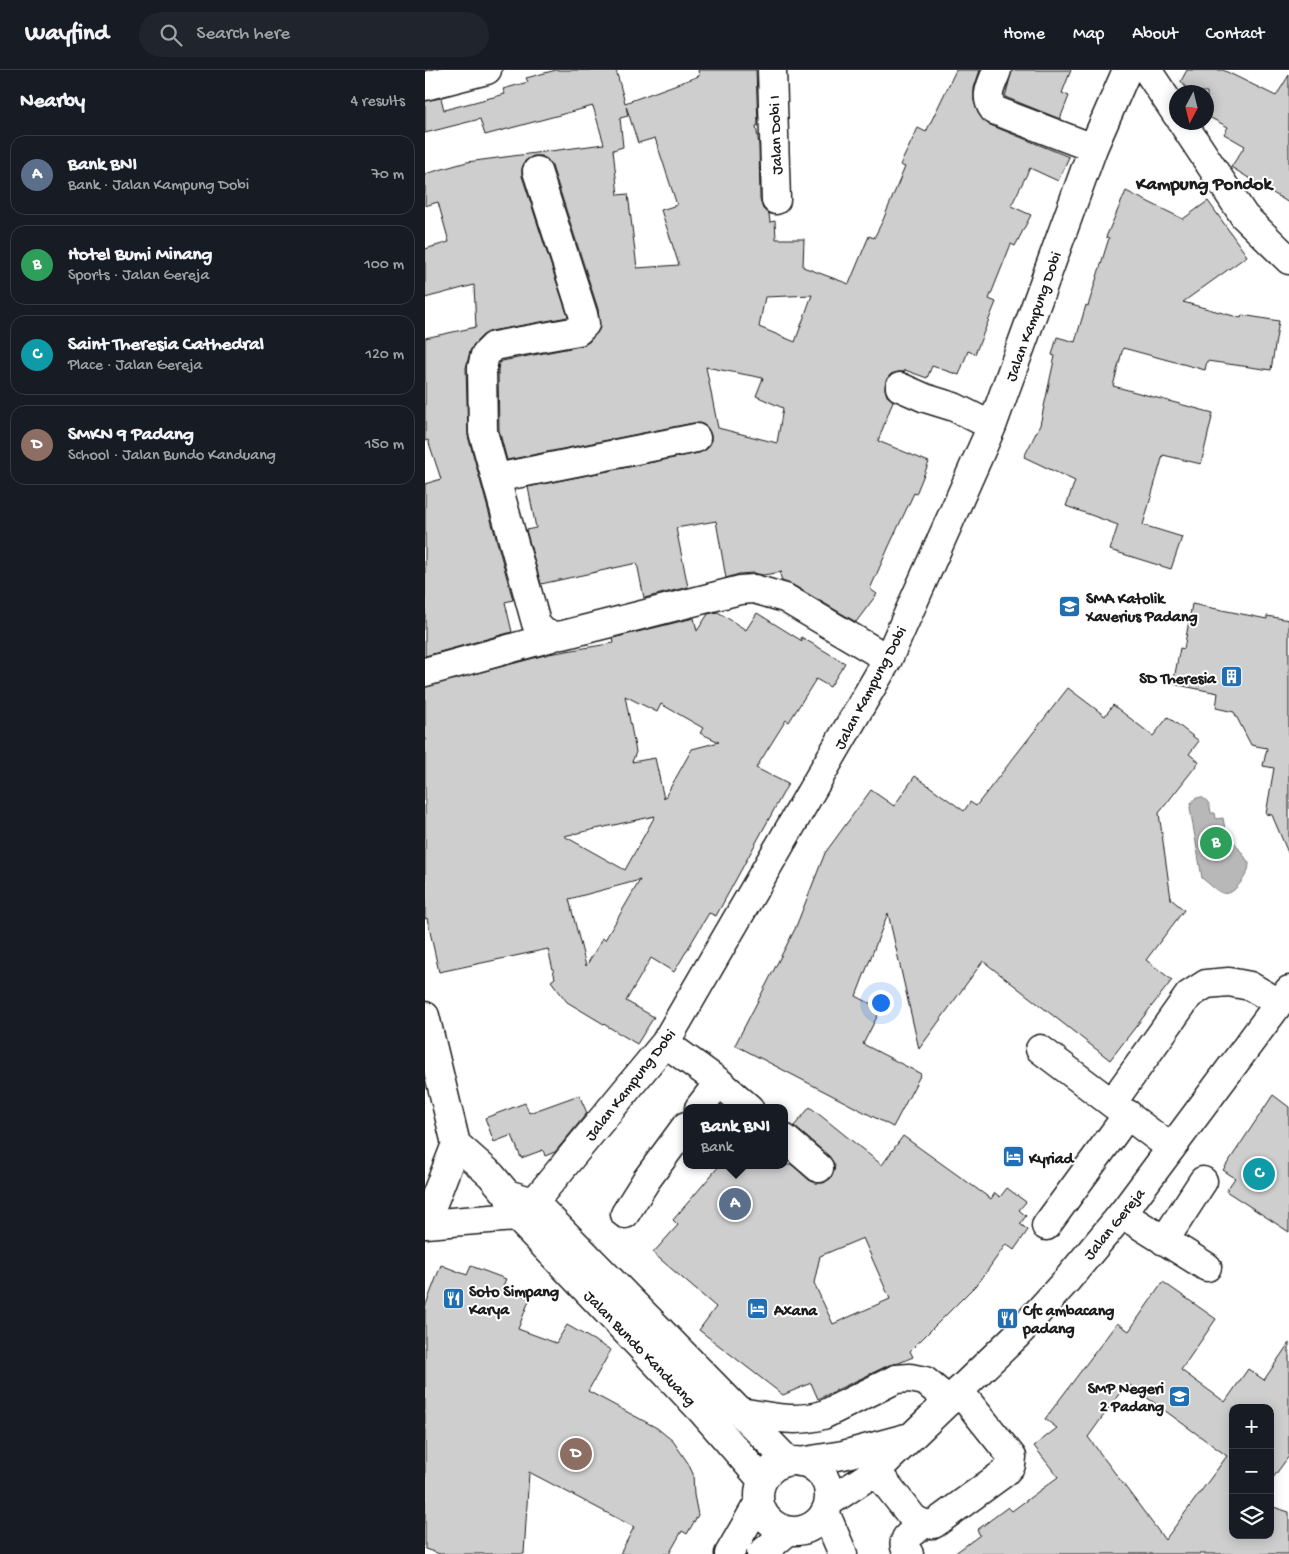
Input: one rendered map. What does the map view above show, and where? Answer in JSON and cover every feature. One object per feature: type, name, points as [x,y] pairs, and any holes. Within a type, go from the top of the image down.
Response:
[{"type":"street","points":[[425,86],[487,70]]},
{"type":"street","name":"Jalan Dobi I","points":[[773,70],[776,200]]},
{"type":"street","points":[[997,70],[989,93],[988,103],[994,110],[1093,148]]},
{"type":"street","name":"Jalan Kampung Dobi","points":[[519,1204],[665,1043],[888,659],[992,426],[1093,148],[1127,70]]},
{"type":"street","points":[[1147,70],[1169,103]]},
{"type":"street","points":[[1187,130],[1244,216],[1289,260]]},
{"type":"street","points":[[537,171],[585,324],[579,331],[494,346],[485,355],[481,368],[483,432],[536,622],[542,632],[551,636]]},
{"type":"street","points":[[899,387],[925,398],[954,406],[992,426]]},
{"type":"street","points":[[497,478],[696,438]]},
{"type":"street","points":[[425,672],[551,636],[563,635],[740,590],[754,589],[785,598],[888,659]]},
{"type":"street","points":[[1046,1226],[1189,995],[1206,984],[1229,982],[1284,996]]},
{"type":"street","name":"Jalan Gereja","points":[[827,1507],[876,1471],[1017,1335],[1067,1280],[1122,1214],[1284,996]]},
{"type":"street","points":[[425,1016],[434,1094],[456,1144],[425,1224]]},
{"type":"street","points":[[665,1043],[719,1082],[744,1104]]},
{"type":"street","points":[[1040,1049],[1171,1148]]},
{"type":"street","points":[[702,1104],[719,1082]]},
{"type":"street","points":[[625,1214],[647,1179],[683,1130]]},
{"type":"street","points":[[788,1141],[819,1168]]},
{"type":"street","name":"Jalan Bundo Kanduang","points":[[456,1144],[491,1175],[585,1272],[702,1411],[760,1491]]},
{"type":"street","points":[[1164,1240],[1203,1181]]},
{"type":"street","points":[[425,1224],[519,1204]]},
{"type":"street","points":[[1122,1214],[1207,1267]]},
{"type":"street","points":[[585,1272],[794,1461],[810,1465],[822,1476],[829,1491],[827,1507],[819,1521],[810,1528],[799,1531],[788,1531],[777,1527],[769,1521],[762,1512],[760,1491]]},
{"type":"street","points":[[741,1412],[777,1418],[812,1418],[896,1379],[910,1378],[925,1381],[954,1396],[1012,1457],[1011,1465],[1004,1473],[934,1524],[924,1524],[914,1519],[876,1471]]},
{"type":"street","points":[[729,1554],[773,1468],[794,1461],[843,1455],[913,1436]]},
{"type":"street","points":[[827,1507],[843,1554]]},
{"type":"street","points":[[909,1554],[905,1548],[904,1541],[907,1536],[924,1524]]},
{"type":"street","points":[[761,1554],[788,1531]]},
{"type":"shaded area","points":[[1201,797],[1210,805],[1211,813],[1215,813],[1216,819],[1223,818],[1225,829],[1249,863],[1247,873],[1231,892],[1222,893],[1217,891],[1202,878],[1190,808],[1193,800]]},
{"type":"building","points":[[556,70],[616,70],[625,103],[699,76],[698,70],[756,70],[758,125],[756,126],[759,145],[760,200],[763,209],[769,214],[770,222],[775,221],[776,239],[804,239],[803,267],[849,284],[869,236],[874,238],[883,220],[905,167],[900,165],[918,128],[926,132],[956,70],[980,70],[974,88],[974,101],[978,113],[988,124],[1069,157],[1058,181],[1030,168],[1011,206],[1031,215],[1015,246],[1011,244],[989,299],[996,302],[975,354],[968,351],[959,375],[932,366],[927,378],[905,370],[904,372],[891,374],[886,380],[885,389],[887,396],[893,401],[878,441],[929,462],[916,494],[914,493],[870,589],[877,594],[856,622],[793,585],[782,581],[780,574],[782,572],[763,575],[753,573],[739,574],[726,578],[716,521],[676,528],[688,587],[644,598],[637,563],[541,584],[526,530],[536,528],[528,487],[699,453],[707,449],[711,443],[711,435],[707,427],[701,423],[693,423],[507,460],[499,430],[499,363],[581,346],[589,342],[600,328],[598,309],[552,166],[547,159],[541,156],[533,156],[525,161],[522,168],[522,176],[568,317],[491,331],[483,335],[470,351],[466,368],[468,436],[513,600],[505,602],[512,632],[425,656],[425,484],[441,479],[428,440],[425,441],[425,338],[476,327],[474,285],[425,298],[425,249],[449,242],[438,202],[425,206],[425,174],[467,162],[604,144],[593,106],[485,135],[480,119],[425,133],[425,101],[441,98],[444,110],[505,94],[503,89],[528,82],[526,78]],"holes":[[[626,106],[638,143],[655,138],[677,205],[661,210],[679,265],[637,268],[628,194],[618,195],[613,150],[623,147],[620,118],[628,116]],[[812,295],[795,342],[759,327],[765,297]],[[706,367],[763,378],[756,396],[783,408],[777,443],[718,428]]]},
{"type":"building","points":[[1012,70],[1071,70],[1062,93],[1069,96],[1060,119],[1005,97]]},
{"type":"building","points":[[1187,70],[1223,70],[1276,96],[1289,75],[1289,203],[1231,167],[1245,146],[1224,134],[1228,127],[1214,120],[1214,85],[1184,85],[1181,81]]},
{"type":"building","points":[[1126,191],[1183,219],[1208,201],[1247,256],[1183,302],[1241,318],[1242,315],[1279,321],[1271,370],[1207,361],[1205,370],[1123,348],[1113,386],[1213,413],[1201,464],[1163,455],[1143,525],[1182,537],[1171,569],[1110,550],[1118,525],[1066,506],[1075,481],[1024,457],[1040,425],[1055,356],[1052,355],[1057,337],[1075,342],[1109,238],[1106,237]]},
{"type":"building","points":[[1192,604],[1267,619],[1267,616],[1289,620],[1289,855],[1272,815],[1266,814],[1274,768],[1263,766],[1267,748],[1251,745],[1234,712],[1216,708],[1218,693],[1173,684],[1180,648],[1184,649]]},
{"type":"building","points":[[718,612],[746,630],[757,613],[802,641],[801,637],[845,663],[830,687],[816,679],[789,722],[786,720],[756,768],[788,784],[716,916],[709,913],[674,972],[651,958],[626,1001],[654,1017],[637,1044],[567,1002],[551,981],[555,978],[548,949],[439,972],[427,918],[425,919],[425,687],[549,654],[614,643],[613,638],[694,618],[697,631],[708,614]],"holes":[[[625,696],[657,712],[661,704],[703,728],[700,733],[719,742],[692,749],[664,799],[655,758],[632,762],[636,752]],[[655,816],[625,870],[564,836]],[[640,880],[605,940],[603,938],[586,966],[569,899]]]},
{"type":"building","points":[[1068,688],[1105,716],[1113,705],[1153,736],[1168,717],[1199,741],[1189,754],[1199,762],[1159,813],[1171,899],[1184,910],[1146,960],[1172,980],[1110,1060],[983,961],[919,1049],[888,913],[856,996],[881,1009],[863,1044],[921,1074],[893,1127],[735,1045],[795,929],[825,853],[871,790],[894,806],[915,776],[964,811],[970,802],[976,806]]},
{"type":"building","points":[[579,1095],[587,1113],[555,1152],[545,1156],[543,1150],[521,1158],[512,1135],[494,1142],[485,1118],[525,1103],[529,1113]]},
{"type":"building","points":[[1273,1095],[1289,1107],[1289,1232],[1226,1191],[1235,1178],[1223,1170]]},
{"type":"building","points":[[810,1107],[882,1165],[903,1136],[991,1199],[995,1193],[1000,1197],[1007,1188],[1026,1202],[1019,1210],[1026,1216],[1020,1224],[1028,1230],[1014,1250],[1006,1244],[980,1281],[910,1351],[913,1357],[889,1365],[818,1399],[811,1383],[783,1395],[699,1330],[716,1307],[653,1253],[678,1225],[673,1220],[717,1169],[788,1169],[788,1165],[792,1165],[809,1180],[816,1183],[824,1183],[831,1178],[834,1171],[835,1165],[829,1156],[794,1126]],"holes":[[[863,1238],[890,1299],[833,1324],[814,1283],[820,1256]]]},
{"type":"building","points":[[441,1265],[467,1275],[471,1266],[506,1279],[502,1288],[530,1298],[518,1329],[556,1343],[567,1325],[611,1350],[588,1391],[657,1428],[673,1441],[693,1474],[694,1495],[698,1515],[687,1534],[682,1531],[669,1554],[620,1554],[634,1527],[529,1472],[524,1554],[440,1554],[425,1549],[425,1307]]},
{"type":"building","points":[[1163,1282],[1216,1319],[1181,1370],[1225,1402],[1248,1369],[1264,1380],[1289,1343],[1289,1456],[1274,1477],[1274,1404],[1229,1404],[1229,1539],[1274,1539],[1274,1507],[1289,1512],[1289,1554],[954,1554],[980,1535],[977,1530],[1008,1507],[1012,1511],[1058,1477],[1034,1446],[1057,1428],[1045,1419],[1117,1323],[1129,1331]],"holes":[[[1127,1383],[1227,1456],[1165,1540],[1088,1437]]]},
{"type":"place","name":"SMA Katolik Xaverius Padang","points":[[1070,606]]},
{"type":"place","name":"SD Theresia","points":[[1232,677]]},
{"type":"place","name":"Hotel Bumi Minang","points":[[1216,843]]},
{"type":"place","name":"Kyriad","points":[[1013,1157]]},
{"type":"place","name":"Saint Theresia Cathedral","points":[[1259,1174]]},
{"type":"place","name":"Bank BNI","points":[[735,1204]]},
{"type":"place","name":"Soto Simpang Karya","points":[[453,1299]]},
{"type":"place","name":"Axana","points":[[758,1309]]},
{"type":"place","name":"Cfc ambacang padang","points":[[1007,1318]]},
{"type":"place","name":"SMP Negeri 2 Padang","points":[[1180,1396]]},
{"type":"place","name":"SMKN 9 Padang","points":[[576,1454]]},
{"type":"district","name":"Kampung Pondok","points":[[1204,182]]}]
